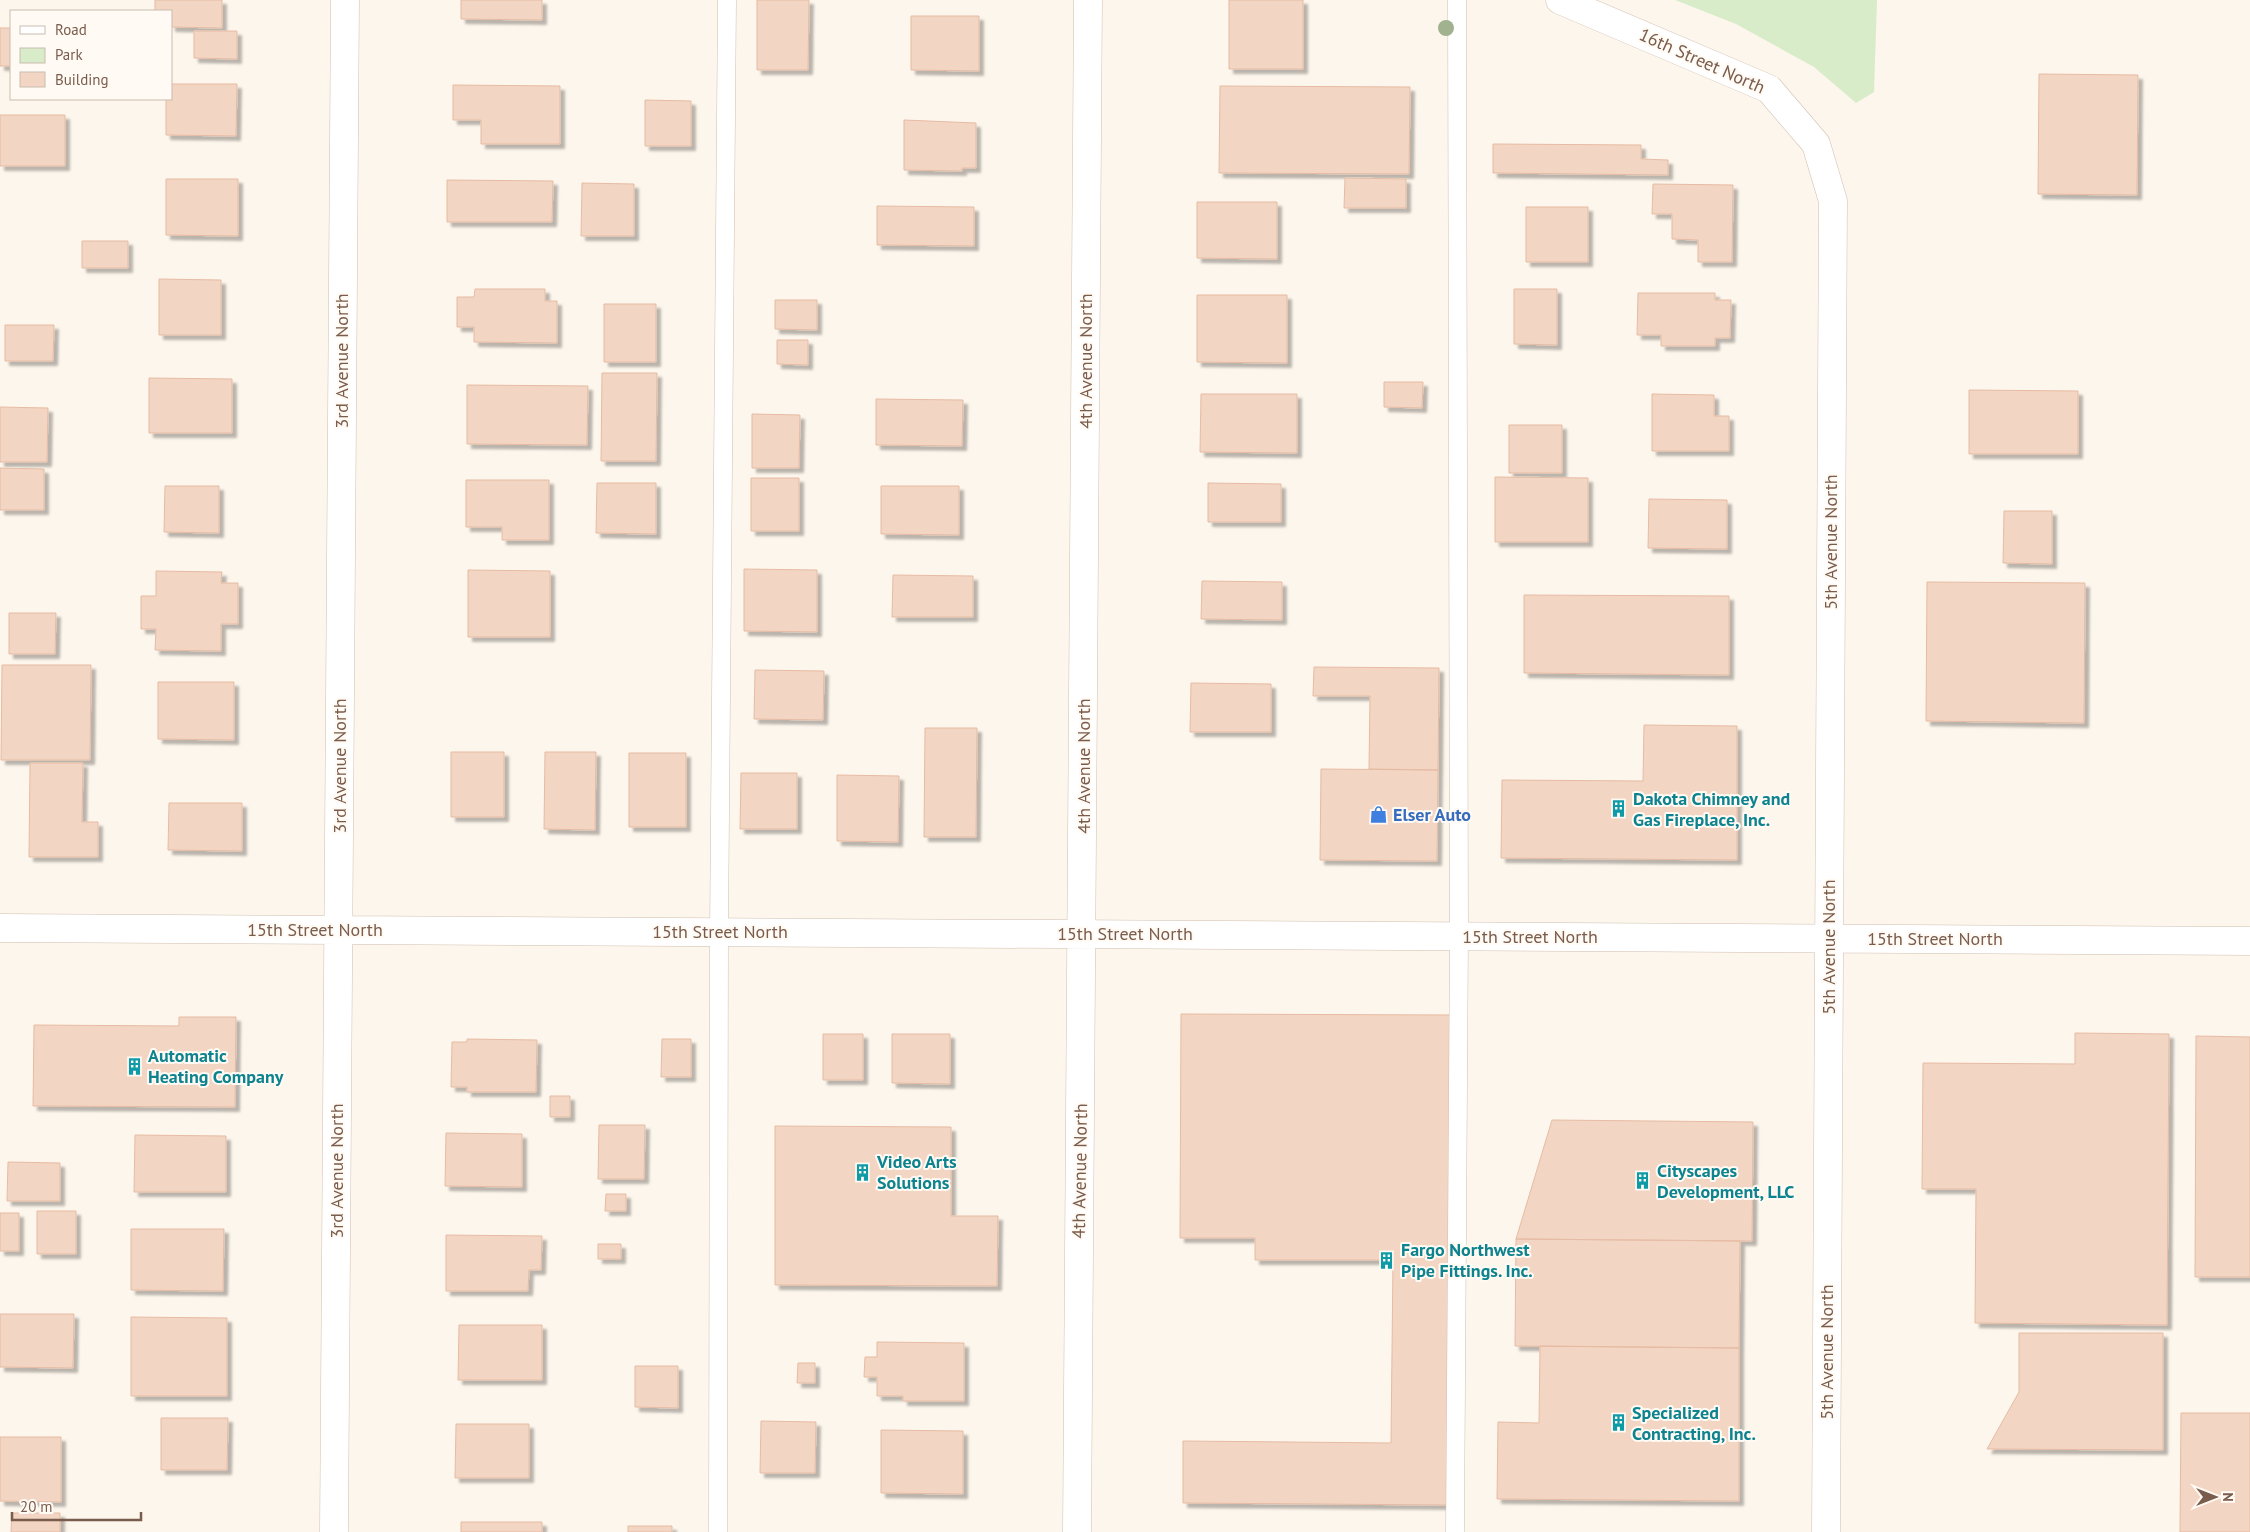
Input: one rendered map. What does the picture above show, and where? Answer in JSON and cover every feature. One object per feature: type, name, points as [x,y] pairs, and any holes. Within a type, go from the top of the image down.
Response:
[{"type":"street","name":"3rd Avenue North","points":[[334,1532],[345,0]]},
{"type":"street","name":"4th Avenue North","points":[[1077,1532],[1088,0]]},
{"type":"street","name":"16th Street North","points":[[1560,0],[1770,89],[1816,144],[1832,201],[1832,361]]},
{"type":"street","name":"5th Avenue North","points":[[1826,1532],[1832,361]]},
{"type":"street","name":"15th Street North","points":[[0,928],[2250,941]]},
{"type":"lane","points":[[718,1532],[719,932],[727,0]]},
{"type":"lane","points":[[1455,1532],[1459,936],[1457,0]]},
{"type":"green space","points":[[1675,0],[1877,0],[1874,92],[1856,103],[1814,67],[1736,24]]},
{"type":"building","points":[[155,0],[222,0],[222,28],[172,27],[172,10],[155,10]]},
{"type":"building","points":[[461,0],[542,0],[542,20],[461,19]]},
{"type":"building","points":[[757,0],[809,0],[808,70],[757,70]]},
{"type":"building","points":[[1229,0],[1303,0],[1303,69],[1229,69]]},
{"type":"building","points":[[911,16],[979,16],[979,71],[911,70]]},
{"type":"building","points":[[0,28],[10,28],[10,66],[0,66]]},
{"type":"building","points":[[194,31],[237,31],[237,59],[194,58]]},
{"type":"building","points":[[2039,74],[2138,75],[2137,195],[2038,194]]},
{"type":"building","points":[[172,84],[237,84],[236,136],[166,135],[166,100],[172,100]]},
{"type":"building","points":[[453,85],[560,86],[560,144],[481,144],[481,120],[453,120]]},
{"type":"building","points":[[1220,86],[1410,87],[1409,174],[1219,173]]},
{"type":"building","points":[[645,100],[691,101],[691,146],[645,146]]},
{"type":"building","points":[[0,115],[65,115],[65,166],[0,166]]},
{"type":"building","points":[[904,120],[976,123],[976,168],[962,168],[962,171],[904,170]]},
{"type":"building","points":[[1493,144],[1641,145],[1641,159],[1668,160],[1668,175],[1493,173]]},
{"type":"building","points":[[1345,178],[1406,179],[1406,208],[1344,208]]},
{"type":"building","points":[[166,179],[238,179],[238,236],[166,235]]},
{"type":"building","points":[[447,180],[553,181],[552,222],[447,222]]},
{"type":"building","points":[[582,183],[634,184],[634,236],[581,236]]},
{"type":"building","points":[[1653,184],[1733,185],[1732,262],[1698,262],[1698,240],[1672,239],[1672,214],[1652,214]]},
{"type":"building","points":[[1197,202],[1277,202],[1277,259],[1197,258]]},
{"type":"building","points":[[877,206],[974,207],[974,246],[877,245]]},
{"type":"building","points":[[1526,207],[1588,207],[1588,262],[1526,262]]},
{"type":"building","points":[[82,241],[128,241],[128,268],[82,268]]},
{"type":"building","points":[[159,279],[221,280],[221,335],[159,335]]},
{"type":"building","points":[[475,289],[545,289],[545,301],[557,301],[557,343],[474,342],[474,327],[457,327],[457,297],[474,297]]},
{"type":"building","points":[[1514,289],[1557,289],[1557,345],[1514,344]]},
{"type":"building","points":[[1638,293],[1715,293],[1715,300],[1731,300],[1730,338],[1715,338],[1715,346],[1661,346],[1661,335],[1637,335]]},
{"type":"building","points":[[1197,295],[1287,295],[1287,363],[1197,362]]},
{"type":"building","points":[[775,300],[817,300],[817,330],[775,329]]},
{"type":"building","points":[[604,304],[656,304],[656,362],[604,362]]},
{"type":"building","points":[[5,325],[54,325],[53,361],[5,361]]},
{"type":"building","points":[[777,340],[808,340],[808,365],[777,364]]},
{"type":"building","points":[[602,373],[657,373],[656,461],[601,461]]},
{"type":"building","points":[[149,378],[232,379],[232,433],[149,433]]},
{"type":"building","points":[[1384,382],[1423,382],[1422,408],[1384,407]]},
{"type":"building","points":[[467,385],[588,386],[587,445],[467,444]]},
{"type":"building","points":[[1969,390],[2078,391],[2078,454],[1969,454]]},
{"type":"building","points":[[1201,394],[1297,394],[1297,453],[1200,452]]},
{"type":"building","points":[[1652,394],[1714,395],[1714,416],[1729,416],[1729,451],[1652,451]]},
{"type":"building","points":[[876,399],[963,400],[962,446],[876,445]]},
{"type":"building","points":[[0,407],[48,408],[47,462],[0,462]]},
{"type":"building","points":[[752,414],[800,415],[799,468],[752,468]]},
{"type":"building","points":[[1509,425],[1562,425],[1562,473],[1509,473]]},
{"type":"building","points":[[0,468],[44,469],[44,510],[0,510]]},
{"type":"building","points":[[1495,477],[1588,478],[1588,542],[1495,542]]},
{"type":"building","points":[[751,478],[799,478],[799,531],[751,531]]},
{"type":"building","points":[[466,480],[549,480],[549,540],[502,540],[502,527],[466,527]]},
{"type":"building","points":[[597,483],[656,483],[656,534],[596,533]]},
{"type":"building","points":[[1208,483],[1281,484],[1281,522],[1208,522]]},
{"type":"building","points":[[165,486],[219,486],[219,533],[164,532]]},
{"type":"building","points":[[881,486],[959,486],[959,535],[881,534]]},
{"type":"building","points":[[1649,499],[1727,500],[1727,549],[1648,548]]},
{"type":"building","points":[[2004,511],[2052,511],[2052,564],[2003,563]]},
{"type":"building","points":[[744,569],[817,570],[817,632],[744,631]]},
{"type":"building","points":[[468,570],[550,571],[550,637],[468,637]]},
{"type":"building","points":[[156,571],[222,572],[221,583],[238,583],[238,624],[221,624],[221,651],[155,650],[156,629],[141,629],[141,596],[156,596]]},
{"type":"building","points":[[893,575],[973,576],[973,617],[892,617]]},
{"type":"building","points":[[1202,581],[1282,582],[1282,620],[1201,619]]},
{"type":"building","points":[[1927,582],[2085,583],[2084,723],[1926,721]]},
{"type":"building","points":[[1524,595],[1729,596],[1729,675],[1524,673]]},
{"type":"building","points":[[9,613],[56,613],[55,654],[9,654]]},
{"type":"building","points":[[2,665],[91,665],[90,760],[1,760]]},
{"type":"building","points":[[1314,667],[1439,668],[1438,770],[1369,769],[1370,696],[1313,696]]},
{"type":"building","points":[[755,670],[824,671],[823,720],[754,719]]},
{"type":"building","points":[[158,682],[234,682],[234,740],[158,739]]},
{"type":"building","points":[[1191,683],[1271,684],[1271,732],[1190,732]]},
{"type":"building","name":"Dakota Chimney and Gas Fireplace, Inc.","points":[[1644,725],[1737,726],[1737,860],[1501,858],[1502,780],[1643,781]]},
{"type":"building","points":[[925,728],[977,728],[976,837],[924,837]]},
{"type":"building","points":[[451,752],[504,752],[504,817],[451,817]]},
{"type":"building","points":[[545,752],[596,752],[595,830],[544,829]]},
{"type":"building","points":[[629,753],[686,753],[686,827],[629,827]]},
{"type":"building","points":[[30,763],[83,763],[82,822],[98,822],[98,857],[29,857]]},
{"type":"building","name":"Elser Auto","points":[[1321,769],[1438,770],[1437,861],[1320,860]]},
{"type":"building","points":[[741,773],[797,773],[797,829],[740,829]]},
{"type":"building","points":[[837,775],[899,776],[898,842],[837,841]]},
{"type":"building","points":[[169,803],[242,803],[242,851],[168,850]]},
{"type":"building","name":"Fargo Northwest Pipe Fittings. Inc.","points":[[1181,1014],[1451,1015],[1448,1505],[1183,1503],[1183,1441],[1391,1443],[1393,1260],[1255,1260],[1255,1238],[1180,1238]]},
{"type":"building","name":"Automatic Heating Company","points":[[179,1017],[236,1017],[235,1107],[33,1106],[34,1025],[179,1026]]},
{"type":"building","points":[[2075,1033],[2169,1034],[2167,1325],[1975,1323],[1976,1189],[1922,1189],[1923,1063],[2075,1064]]},
{"type":"building","points":[[823,1034],[863,1034],[863,1080],[823,1080]]},
{"type":"building","points":[[892,1034],[950,1034],[950,1084],[892,1083]]},
{"type":"building","points":[[2196,1036],[2250,1037],[2250,1277],[2195,1277]]},
{"type":"building","points":[[467,1039],[537,1040],[536,1092],[467,1092],[467,1087],[451,1087],[452,1042],[467,1042]]},
{"type":"building","points":[[662,1039],[691,1039],[691,1077],[661,1077]]},
{"type":"building","points":[[550,1096],[570,1096],[570,1117],[550,1117]]},
{"type":"building","name":"Cityscapes Development, LLC","points":[[1552,1120],[1753,1122],[1752,1241],[1516,1239]]},
{"type":"building","points":[[599,1125],[645,1125],[644,1179],[598,1179]]},
{"type":"building","name":"Video Arts Solutions","points":[[775,1126],[951,1127],[951,1216],[998,1216],[997,1286],[775,1285]]},
{"type":"building","points":[[446,1133],[522,1134],[522,1187],[445,1186]]},
{"type":"building","points":[[135,1135],[226,1136],[226,1192],[134,1192]]},
{"type":"building","points":[[8,1162],[60,1163],[60,1201],[7,1201]]},
{"type":"building","points":[[606,1194],[626,1194],[626,1211],[605,1211]]},
{"type":"building","points":[[37,1211],[76,1211],[76,1254],[37,1254]]},
{"type":"building","points":[[0,1213],[19,1213],[19,1251],[0,1251]]},
{"type":"building","points":[[131,1229],[224,1229],[223,1291],[131,1290]]},
{"type":"building","points":[[446,1235],[542,1236],[541,1270],[529,1270],[528,1291],[446,1291]]},
{"type":"building","points":[[1516,1239],[1740,1241],[1739,1348],[1515,1346]]},
{"type":"building","points":[[598,1244],[621,1244],[621,1259],[598,1259]]},
{"type":"building","points":[[0,1314],[74,1314],[73,1368],[0,1367]]},
{"type":"building","points":[[131,1317],[227,1318],[227,1396],[131,1396]]},
{"type":"building","points":[[459,1325],[542,1325],[542,1380],[458,1380]]},
{"type":"building","points":[[2019,1333],[2163,1333],[2163,1450],[1987,1449],[2019,1392]]},
{"type":"building","points":[[877,1342],[964,1343],[964,1401],[903,1401],[903,1396],[877,1396],[877,1377],[864,1377],[865,1357],[877,1357]]},
{"type":"building","name":"Specialized Contracting, Inc.","points":[[1540,1346],[1739,1348],[1739,1501],[1497,1499],[1498,1422],[1539,1423]]},
{"type":"building","points":[[798,1363],[815,1363],[815,1383],[797,1383]]},
{"type":"building","points":[[635,1366],[678,1366],[678,1408],[635,1407]]},
{"type":"building","points":[[2181,1413],[2250,1413],[2250,1532],[2180,1532]]},
{"type":"building","points":[[161,1418],[228,1418],[227,1470],[161,1470]]},
{"type":"building","points":[[761,1421],[816,1422],[815,1473],[760,1473]]},
{"type":"building","points":[[456,1424],[529,1424],[529,1478],[455,1478]]},
{"type":"building","points":[[881,1430],[963,1431],[963,1494],[881,1493]]},
{"type":"building","points":[[0,1437],[61,1437],[61,1502],[0,1501]]},
{"type":"building","points":[[12,1513],[60,1513],[60,1532],[11,1532]]},
{"type":"building","points":[[461,1522],[542,1522],[542,1532],[461,1532]]},
{"type":"building","points":[[628,1526],[672,1526],[672,1532],[628,1532]]},
{"type":"place","name":"Dakota Chimney and Gas Fireplace, Inc.","points":[[1619,809]]},
{"type":"place","name":"Elser Auto","points":[[1379,815]]},
{"type":"place","name":"Automatic Heating Company","points":[[134,1066]]},
{"type":"place","name":"Video Arts Solutions","points":[[863,1172]]},
{"type":"place","name":"Cityscapes Development, LLC","points":[[1643,1181]]},
{"type":"place","name":"Fargo Northwest Pipe Fittings. Inc.","points":[[1387,1260]]},
{"type":"place","name":"Specialized Contracting, Inc.","points":[[1618,1423]]}]
